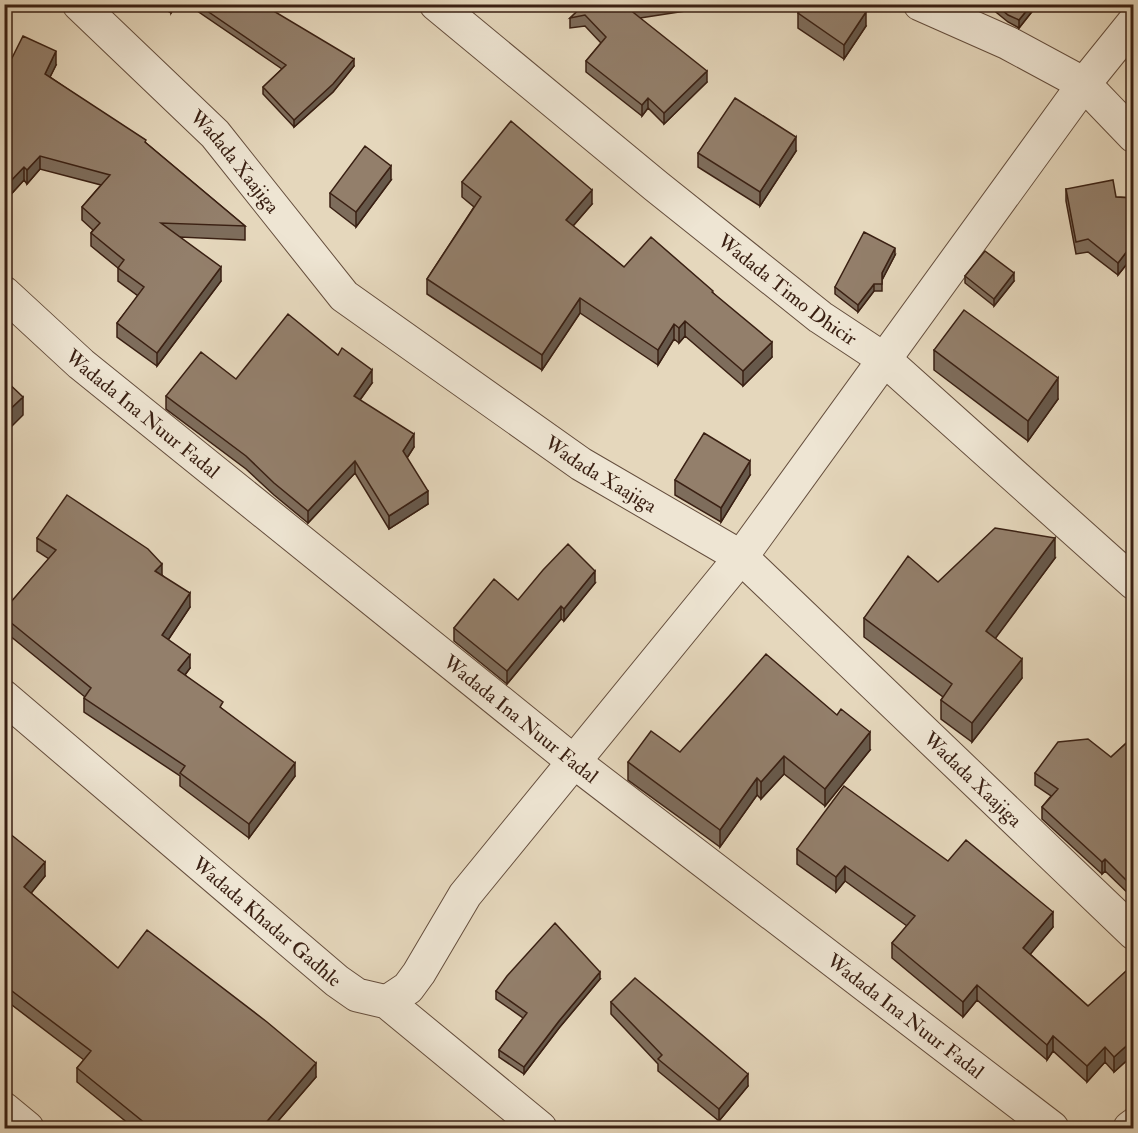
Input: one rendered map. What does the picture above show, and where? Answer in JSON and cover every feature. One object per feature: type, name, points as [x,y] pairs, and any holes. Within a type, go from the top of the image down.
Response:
[{"type":"street","name":"Wadada Xaajiga","points":[[79,4],[215,134],[344,296],[581,464],[741,556],[1134,933]]},
{"type":"street","name":"Wadada Timo Dhicir","points":[[436,4],[656,186],[820,317],[885,360],[1134,583]]},
{"type":"street","points":[[920,4],[924,8],[1008,43],[1084,84],[1134,136]]},
{"type":"street","points":[[387,1002],[408,988],[465,895],[741,556],[1084,84],[1134,22]]},
{"type":"street","name":"Wadada Ina Nuur Fadal","points":[[4,293],[81,364],[573,761],[1052,1128]]},
{"type":"street","name":"Wadada Khadar Gadhle","points":[[4,697],[337,981],[357,995],[387,1002],[540,1128]]},
{"type":"street","points":[[4,1109],[27,1128]]},
{"type":"street","points":[[1130,1128],[1134,1125]]},
{"type":"building","points":[[197,4],[262,4],[354,59],[333,84],[294,120],[263,87],[286,65]]},
{"type":"building","points":[[585,4],[658,4],[629,9],[707,71],[664,113],[648,98],[642,105],[586,61],[606,37],[585,15],[570,18]]},
{"type":"building","points":[[804,4],[855,4],[866,12],[844,45],[798,13]]},
{"type":"building","points":[[995,4],[1032,4],[1019,20],[1008,15]]},
{"type":"building","points":[[23,36],[56,51],[45,74],[146,140],[145,142],[245,226],[161,223],[221,267],[157,353],[117,323],[144,287],[118,268],[124,260],[91,233],[100,223],[82,207],[110,175],[40,156],[27,170],[24,167],[4,188],[4,74]]},
{"type":"building","points":[[735,98],[796,137],[760,192],[698,153]]},
{"type":"building","points":[[511,121],[592,190],[566,220],[624,267],[651,237],[772,342],[743,371],[685,321],[679,328],[674,324],[658,350],[580,298],[542,355],[427,279],[481,197],[462,182]]},
{"type":"building","points":[[365,146],[391,166],[356,212],[330,193]]},
{"type":"building","points":[[1113,180],[1116,197],[1134,198],[1134,242],[1118,263],[1088,239],[1076,242],[1066,189]]},
{"type":"building","points":[[864,232],[895,248],[882,273],[882,284],[874,284],[858,305],[835,287]]},
{"type":"building","points":[[985,251],[1014,273],[994,299],[965,276]]},
{"type":"building","points":[[964,310],[1058,378],[1028,421],[934,350]]},
{"type":"building","points":[[288,314],[338,355],[342,348],[372,370],[354,396],[414,434],[403,451],[428,491],[389,516],[355,461],[308,511],[246,456],[166,396],[201,352],[236,379]]},
{"type":"building","points":[[4,379],[23,397],[4,415]]},
{"type":"building","points":[[704,433],[750,461],[721,508],[675,480]]},
{"type":"building","points":[[67,495],[148,549],[162,564],[155,571],[190,593],[162,635],[190,655],[178,670],[223,702],[220,707],[295,763],[249,824],[180,773],[185,766],[84,698],[91,688],[4,617],[4,610],[56,550],[37,538]]},
{"type":"building","points":[[995,528],[1055,538],[986,631],[1022,659],[972,723],[941,700],[952,684],[864,618],[908,556],[938,582]]},
{"type":"building","points":[[568,544],[595,571],[564,609],[561,606],[507,671],[454,628],[494,579],[518,600]]},
{"type":"building","points":[[766,654],[837,715],[841,709],[870,732],[825,789],[784,756],[761,782],[757,778],[720,830],[628,762],[651,731],[680,752]]},
{"type":"building","points":[[1134,736],[1134,888],[1105,859],[1102,862],[1042,807],[1058,789],[1035,773],[1058,742],[1088,739],[1111,757]]},
{"type":"building","points":[[844,786],[948,861],[966,840],[1053,912],[1023,948],[1088,1006],[1126,971],[1134,978],[1134,1039],[1114,1057],[1105,1047],[1087,1066],[1053,1036],[1047,1045],[977,985],[963,1002],[892,943],[915,916],[845,866],[836,877],[797,849]]},
{"type":"building","points":[[4,829],[45,862],[24,887],[118,968],[147,930],[267,1022],[316,1063],[263,1126],[266,1128],[151,1128],[77,1068],[91,1051],[4,985]]},
{"type":"building","points":[[555,923],[600,972],[524,1067],[499,1050],[527,1013],[496,991]]},
{"type":"building","points":[[635,978],[748,1074],[719,1109],[658,1059],[662,1055],[611,1002]]}]
